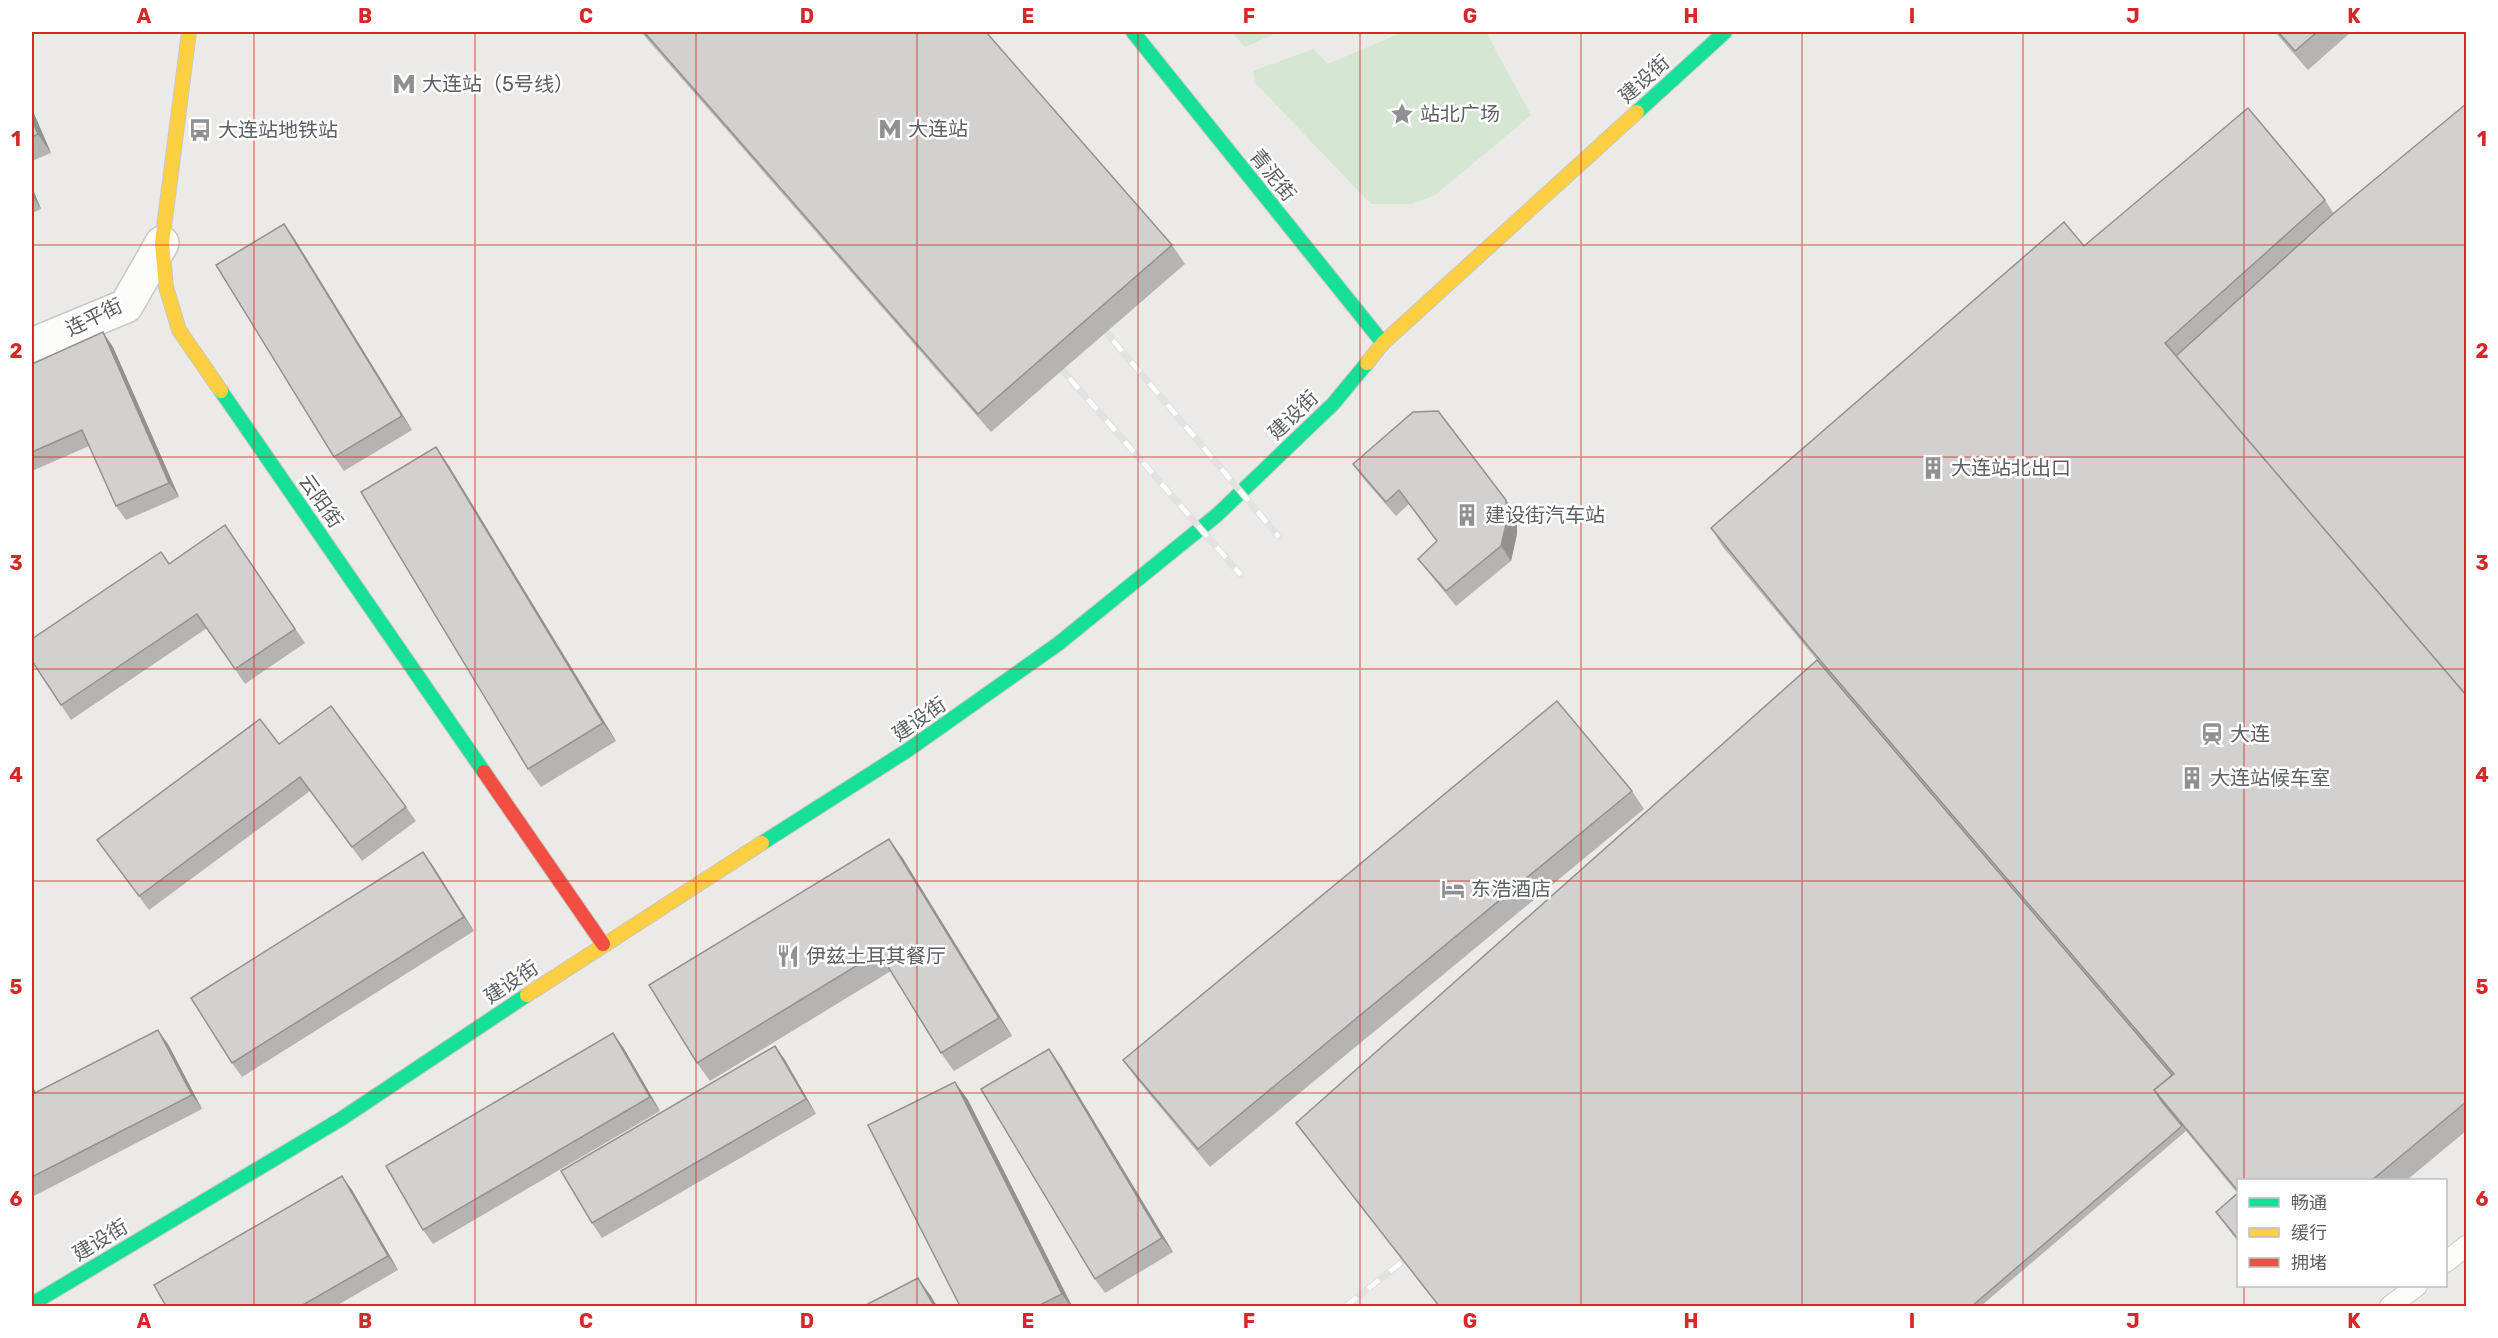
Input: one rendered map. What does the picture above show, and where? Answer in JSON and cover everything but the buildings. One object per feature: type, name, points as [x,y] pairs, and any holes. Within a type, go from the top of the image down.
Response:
[{"type":"main road","name":"云阳街","points":[[189,32],[162,243],[166,287],[179,330],[603,944]]},
{"type":"main road","name":"青泥街","points":[[1132,32],[1383,343]]},
{"type":"main road","name":"建设街","points":[[32,1304],[341,1119],[603,944],[908,750],[1058,644],[1217,515],[1333,404],[1383,343],[1725,32]]},
{"type":"street","name":"连平街","points":[[32,345],[126,306],[162,243]]},
{"type":"lane","points":[[2447,1260],[2466,1246]]},
{"type":"lane","points":[[2390,1306],[2415,1287]]},
{"type":"green space","points":[[1232,32],[1278,32],[1245,47]]},
{"type":"green space","name":"站北广场","points":[[1403,32],[1486,32],[1531,115],[1435,195],[1412,204],[1371,204],[1256,84],[1253,71],[1313,49],[1328,64]]},
{"type":"railway","points":[[1095,319],[1279,537]]},
{"type":"railway","points":[[1051,357],[1241,575]]},
{"type":"railway","points":[[1346,1306],[1416,1251]]},
{"type":"traffic: fast","points":[[1133,32],[1383,343]]},
{"type":"traffic: fast","points":[[1637,112],[1725,32]]},
{"type":"traffic: fast","points":[[762,843],[908,750],[1058,644],[1217,515],[1333,404],[1367,363]]},
{"type":"traffic: fast","points":[[221,391],[484,772]]},
{"type":"traffic: fast","points":[[32,1304],[341,1119],[527,995]]},
{"type":"traffic: slow","points":[[189,32],[162,243],[166,287],[179,330],[221,391]]},
{"type":"traffic: slow","points":[[1367,363],[1383,343],[1637,112]]},
{"type":"traffic: slow","points":[[527,995],[762,843]]},
{"type":"traffic: jam","points":[[484,772],[603,944]]},
{"type":"place","name":"大连站（5号线）","points":[[404,84]]},
{"type":"place","name":"站北广场","points":[[1402,114]]},
{"type":"place","name":"大连站","points":[[890,129]]},
{"type":"place","name":"大连站地铁站","points":[[200,130]]},
{"type":"place","name":"大连站北出口","points":[[1933,468]]},
{"type":"place","name":"建设街汽车站","points":[[1467,515]]},
{"type":"place","name":"大连","points":[[2212,734]]},
{"type":"place","name":"大连站候车室","points":[[2192,778]]},
{"type":"place","name":"东浩酒店","points":[[1453,889]]},
{"type":"place","name":"伊兹土耳其餐厅","points":[[788,956]]}]
